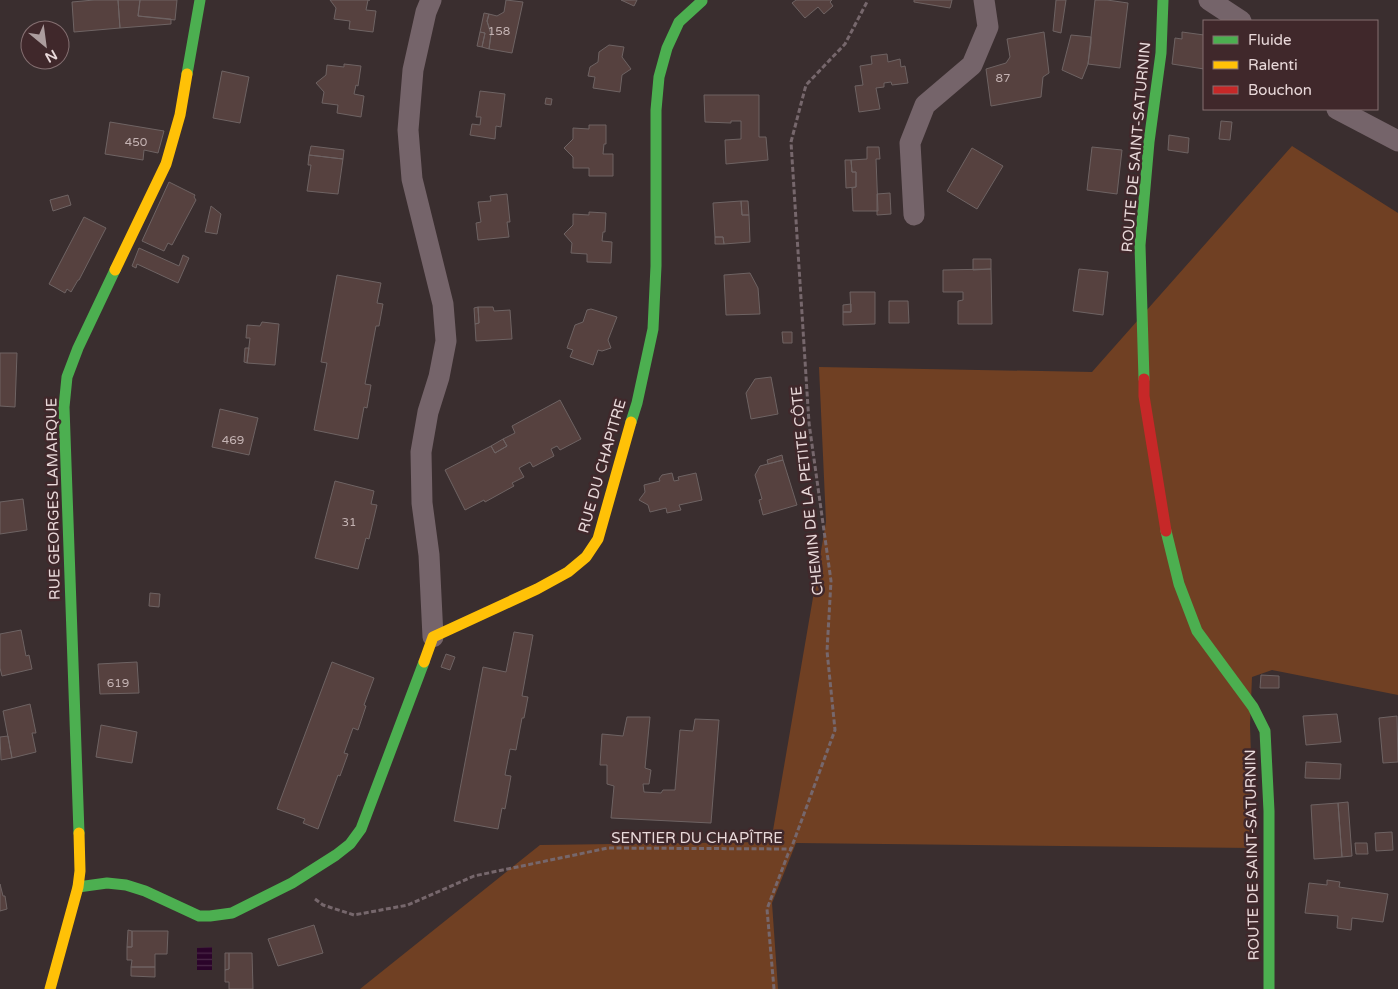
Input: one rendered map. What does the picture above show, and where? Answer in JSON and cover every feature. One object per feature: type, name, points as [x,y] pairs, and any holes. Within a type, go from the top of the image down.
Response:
[{"type":"street","name":"RUE GEORGES LAMARQUE","points":[[50,989],[78,887],[80,862],[64,407],[66,377],[166,164],[180,115],[200,0]]},
{"type":"street","points":[[78,887],[107,883],[126,885],[145,890],[199,916],[232,913],[292,883],[336,855],[350,844],[361,829],[433,637],[428,555],[422,503],[421,452],[428,412],[439,377],[446,341],[443,304],[412,179],[408,130],[413,70],[430,0]]},
{"type":"street","name":"RUE DU CHAPITRE","points":[[433,637],[537,589],[568,572],[586,557],[598,539],[637,403],[652,329],[656,266],[656,110],[659,77],[667,48],[679,22],[702,0]]},
{"type":"street","points":[[914,215],[910,144],[925,105],[972,65],[988,27],[984,0]]},
{"type":"street","name":"ROUTE DE SAINT-SATURNIN","points":[[1163,0],[1161,53],[1149,142],[1140,245],[1144,396],[1165,527],[1179,584],[1197,631],[1253,707],[1265,731],[1269,811],[1269,989]]},
{"type":"street","points":[[1209,0],[1239,20]]},
{"type":"street","points":[[1339,110],[1398,141]]},
{"type":"path","name":"CHEMIN DE LA PETITE CÔTE","points":[[774,989],[767,909],[835,730],[828,650],[831,581],[809,422],[791,142],[806,86],[845,44],[868,0]]},
{"type":"path","name":"SENTIER DU CHAPÎTRE","points":[[292,883],[323,905],[354,915],[408,905],[474,876],[608,848],[791,849]]},
{"type":"shaded area","points":[[1292,146],[1398,213],[1398,695],[1272,670],[1252,677],[1250,725],[1254,848],[796,843],[772,903],[778,989],[360,989],[540,845],[771,842],[826,522],[819,367],[1092,372]]},
{"type":"shaded area","points":[[212,947],[212,970],[197,970],[197,948]]},
{"type":"building","points":[[118,0],[120,28],[74,32],[72,2]]},
{"type":"building","points":[[118,0],[140,0],[138,16],[171,19],[171,24],[120,28]]},
{"type":"building","points":[[140,0],[177,0],[175,20],[138,16]]},
{"type":"building","points":[[330,0],[368,0],[366,10],[376,11],[373,32],[349,29],[350,21],[334,19],[336,8]]},
{"type":"building","points":[[506,0],[523,2],[512,53],[489,49],[491,34],[487,21],[489,14],[497,16],[504,12]]},
{"type":"building","points":[[621,0],[637,0],[634,6]]},
{"type":"building","points":[[796,0],[832,0],[830,2],[833,6],[824,14],[818,7],[805,18],[792,3]]},
{"type":"building","points":[[914,0],[952,0],[950,8],[914,2]]},
{"type":"building","points":[[1056,0],[1066,0],[1061,33],[1053,31]]},
{"type":"building","points":[[1095,0],[1128,3],[1120,68],[1088,64]]},
{"type":"building","points":[[484,13],[489,14],[487,21],[491,34],[489,49],[482,47],[485,33],[480,32]]},
{"type":"building","points":[[480,32],[485,33],[482,47],[477,46]]},
{"type":"building","points":[[1044,32],[1049,73],[1043,77],[1041,97],[991,106],[986,69],[1006,63],[1010,57],[1007,39]]},
{"type":"building","points":[[1182,32],[1203,35],[1203,69],[1172,64],[1175,38],[1182,39]]},
{"type":"building","points":[[1071,35],[1091,37],[1088,64],[1082,79],[1062,70]]},
{"type":"building","points":[[609,45],[624,47],[622,57],[631,69],[622,75],[620,92],[593,88],[595,77],[588,76],[590,67],[598,62],[599,52]]},
{"type":"building","points":[[887,54],[888,62],[900,59],[901,67],[905,66],[908,83],[892,85],[891,82],[884,83],[884,87],[876,88],[880,109],[859,112],[855,86],[863,85],[860,66],[872,64],[871,56]]},
{"type":"building","points":[[344,64],[361,66],[358,86],[356,85],[354,94],[364,96],[361,117],[337,113],[338,105],[322,103],[324,92],[316,83],[326,75],[327,65],[344,67]]},
{"type":"building","points":[[222,71],[249,77],[240,123],[213,118]]},
{"type":"building","points":[[480,91],[505,94],[501,127],[496,126],[495,139],[470,135],[472,124],[480,125],[481,117],[476,117]]},
{"type":"building","points":[[704,95],[759,95],[759,137],[766,137],[768,160],[726,164],[725,140],[741,139],[741,121],[731,121],[731,123],[705,122]]},
{"type":"building","points":[[546,98],[552,99],[551,105],[545,104]]},
{"type":"building","points":[[1221,121],[1232,122],[1230,140],[1219,139]]},
{"type":"building","points":[[110,122],[164,131],[158,153],[144,150],[143,160],[105,154]]},
{"type":"building","points":[[589,125],[606,125],[606,144],[604,144],[603,154],[613,154],[613,176],[589,176],[589,168],[573,168],[573,157],[564,148],[573,139],[573,128],[589,129]]},
{"type":"building","points":[[1169,135],[1189,138],[1188,153],[1168,150]]},
{"type":"building","points":[[311,146],[344,150],[343,159],[309,155]]},
{"type":"building","points":[[867,147],[879,147],[880,159],[876,159],[878,211],[853,211],[852,188],[856,187],[856,172],[852,172],[851,160],[867,159]]},
{"type":"building","points":[[1092,147],[1122,150],[1117,194],[1087,190]]},
{"type":"building","points":[[972,148],[1003,166],[977,209],[947,191]]},
{"type":"building","points":[[309,155],[343,159],[338,194],[307,191],[311,165],[308,165]]},
{"type":"building","points":[[845,160],[851,160],[852,172],[856,172],[856,187],[846,188]]},
{"type":"building","points":[[169,182],[195,195],[196,200],[172,245],[168,243],[164,251],[142,241]]},
{"type":"building","points":[[890,193],[891,214],[877,215],[877,194]]},
{"type":"building","points":[[507,194],[510,222],[507,222],[509,237],[478,240],[476,223],[481,222],[478,202],[491,201],[490,196]]},
{"type":"building","points":[[68,195],[71,205],[53,211],[50,200]]},
{"type":"building","points":[[741,201],[742,215],[749,215],[750,242],[724,244],[723,237],[715,237],[713,203]]},
{"type":"building","points":[[741,201],[748,201],[749,215],[742,215]]},
{"type":"building","points":[[211,206],[221,214],[217,234],[205,232]]},
{"type":"building","points":[[589,212],[606,213],[605,232],[603,232],[602,241],[612,242],[611,263],[587,262],[587,254],[571,253],[572,243],[564,234],[573,225],[573,214],[589,215]]},
{"type":"building","points":[[84,217],[106,228],[79,280],[71,292],[67,289],[65,293],[49,284]]},
{"type":"building","points":[[715,237],[723,237],[724,244],[715,244]]},
{"type":"building","points":[[139,248],[179,266],[183,255],[189,258],[178,283],[137,264],[136,268],[132,266]]},
{"type":"building","points":[[973,259],[991,259],[991,269],[973,270]]},
{"type":"building","points":[[991,269],[992,324],[958,324],[958,301],[963,300],[963,292],[943,292],[943,270]]},
{"type":"building","points":[[1079,269],[1108,272],[1103,315],[1073,311]]},
{"type":"building","points":[[750,273],[758,288],[760,314],[726,315],[724,275]]},
{"type":"building","points":[[337,275],[381,283],[377,303],[383,304],[379,326],[376,326],[365,384],[371,385],[367,408],[364,407],[358,439],[314,430],[327,363],[321,362]]},
{"type":"building","points":[[850,292],[875,292],[875,324],[843,325],[843,312],[851,312]]},
{"type":"building","points":[[889,301],[908,301],[909,323],[889,323]]},
{"type":"building","points":[[851,304],[851,312],[843,312],[843,305]]},
{"type":"building","points":[[478,307],[493,307],[494,311],[510,310],[512,339],[476,341],[475,324],[479,323]]},
{"type":"building","points":[[478,307],[479,323],[475,324],[474,308]]},
{"type":"building","points":[[591,309],[617,317],[608,340],[611,348],[602,351],[598,350],[593,365],[570,357],[573,350],[567,348],[575,325],[583,322],[587,310]]},
{"type":"building","points":[[262,322],[279,324],[275,365],[247,363],[250,338],[246,338],[247,325],[260,326]]},
{"type":"building","points":[[782,332],[792,332],[792,343],[783,343]]},
{"type":"building","points":[[245,348],[249,348],[247,363],[244,362]]},
{"type":"building","points":[[0,353],[17,353],[15,407],[0,406]]},
{"type":"building","points":[[771,377],[778,414],[751,419],[746,393],[755,379]]},
{"type":"building","points":[[560,400],[581,439],[560,450],[557,446],[551,449],[554,456],[533,467],[530,462],[519,468],[524,477],[512,483],[514,486],[485,502],[484,500],[465,510],[445,470],[491,446],[495,453],[507,446],[503,439],[515,433],[512,426]]},
{"type":"building","points":[[220,409],[258,418],[249,455],[212,447]]},
{"type":"building","points":[[503,439],[507,446],[495,453],[491,446]]},
{"type":"building","points":[[782,455],[783,460],[768,464],[767,460]]},
{"type":"building","points":[[783,460],[797,505],[763,515],[759,500],[762,499],[755,475],[760,466]]},
{"type":"building","points":[[672,473],[674,481],[679,480],[678,477],[696,473],[702,500],[679,505],[681,510],[667,513],[666,508],[650,512],[648,505],[639,500],[645,492],[644,485],[660,481],[659,479],[662,475]]},
{"type":"building","points":[[335,481],[374,491],[371,504],[377,505],[369,539],[366,538],[358,569],[315,558]]},
{"type":"building","points":[[23,499],[27,530],[0,534],[0,502]]},
{"type":"building","points":[[150,593],[160,594],[159,607],[149,606]]},
{"type":"building","points":[[21,630],[26,656],[29,655],[32,669],[2,676],[0,668],[0,634]]},
{"type":"building","points":[[514,632],[533,635],[522,696],[528,697],[524,718],[522,718],[516,750],[510,749],[505,775],[511,776],[505,809],[502,808],[498,829],[454,821],[483,667],[506,672]]},
{"type":"building","points":[[446,654],[455,657],[450,670],[441,667]]},
{"type":"building","points":[[137,662],[139,693],[100,694],[98,664]]},
{"type":"building","points":[[332,662],[374,678],[364,705],[366,706],[358,730],[353,728],[344,753],[348,754],[318,829],[303,823],[305,819],[277,809]]},
{"type":"building","points":[[1261,675],[1279,676],[1279,688],[1260,688]]},
{"type":"building","points":[[30,704],[36,733],[32,733],[36,752],[12,758],[3,711]]},
{"type":"building","points":[[1337,714],[1341,742],[1306,745],[1303,716]]},
{"type":"building","points":[[1397,716],[1398,762],[1383,763],[1379,718]]},
{"type":"building","points":[[627,717],[650,717],[645,768],[651,770],[649,784],[643,784],[644,792],[661,793],[663,790],[675,790],[680,730],[693,731],[695,719],[719,720],[711,823],[611,818],[614,786],[607,784],[607,765],[600,765],[602,734],[623,736]]},
{"type":"building","points":[[101,725],[137,732],[132,763],[96,757]]},
{"type":"building","points":[[8,736],[12,758],[1,760],[0,737]]},
{"type":"building","points":[[1306,762],[1341,764],[1340,779],[1305,778]]},
{"type":"building","points":[[1348,802],[1352,856],[1342,857],[1338,803]]},
{"type":"building","points":[[1338,803],[1342,857],[1314,859],[1311,805]]},
{"type":"building","points":[[1392,832],[1393,850],[1376,851],[1375,833]]},
{"type":"building","points":[[1355,843],[1367,843],[1368,854],[1356,854]]},
{"type":"building","points":[[1327,880],[1340,882],[1339,887],[1388,894],[1383,922],[1352,918],[1351,930],[1337,928],[1338,916],[1305,913],[1309,883],[1327,885]]},
{"type":"building","points":[[0,884],[3,896],[5,896],[7,909],[0,911]]},
{"type":"building","points":[[314,925],[323,953],[278,966],[268,939]]},
{"type":"building","points":[[128,930],[132,931],[132,947],[127,947]]},
{"type":"building","points":[[132,931],[168,931],[167,954],[155,954],[155,967],[131,967],[132,960],[127,960],[127,947],[132,947]]},
{"type":"building","points":[[225,953],[229,953],[229,969],[225,970]]},
{"type":"building","points":[[229,953],[252,953],[253,989],[229,989],[229,982],[225,982],[225,970],[229,969]]},
{"type":"building","points":[[131,967],[155,967],[155,977],[131,976]]},
{"type":"traffic: fast","points":[[187,74],[200,0]]},
{"type":"traffic: fast","points":[[1144,379],[1140,245],[1149,142],[1161,53],[1163,0]]},
{"type":"traffic: fast","points":[[631,422],[653,329],[656,266],[656,110],[659,77],[667,48],[679,22],[702,1]]},
{"type":"traffic: fast","points":[[79,833],[64,407],[67,377],[78,348],[115,270]]},
{"type":"traffic: fast","points":[[1166,531],[1179,584],[1197,631],[1253,707],[1265,731],[1269,811],[1269,989]]},
{"type":"traffic: fast","points":[[78,887],[107,883],[126,885],[145,891],[199,916],[210,916],[232,913],[292,883],[336,855],[350,844],[361,829],[424,662]]},
{"type":"traffic: slow","points":[[115,270],[166,164],[180,115],[187,74]]},
{"type":"traffic: slow","points":[[424,662],[433,637],[537,589],[568,572],[586,557],[598,539],[631,422]]},
{"type":"traffic: slow","points":[[50,989],[78,887],[80,871],[79,833]]},
{"type":"traffic: jam","points":[[1144,379],[1144,396],[1166,531]]}]
